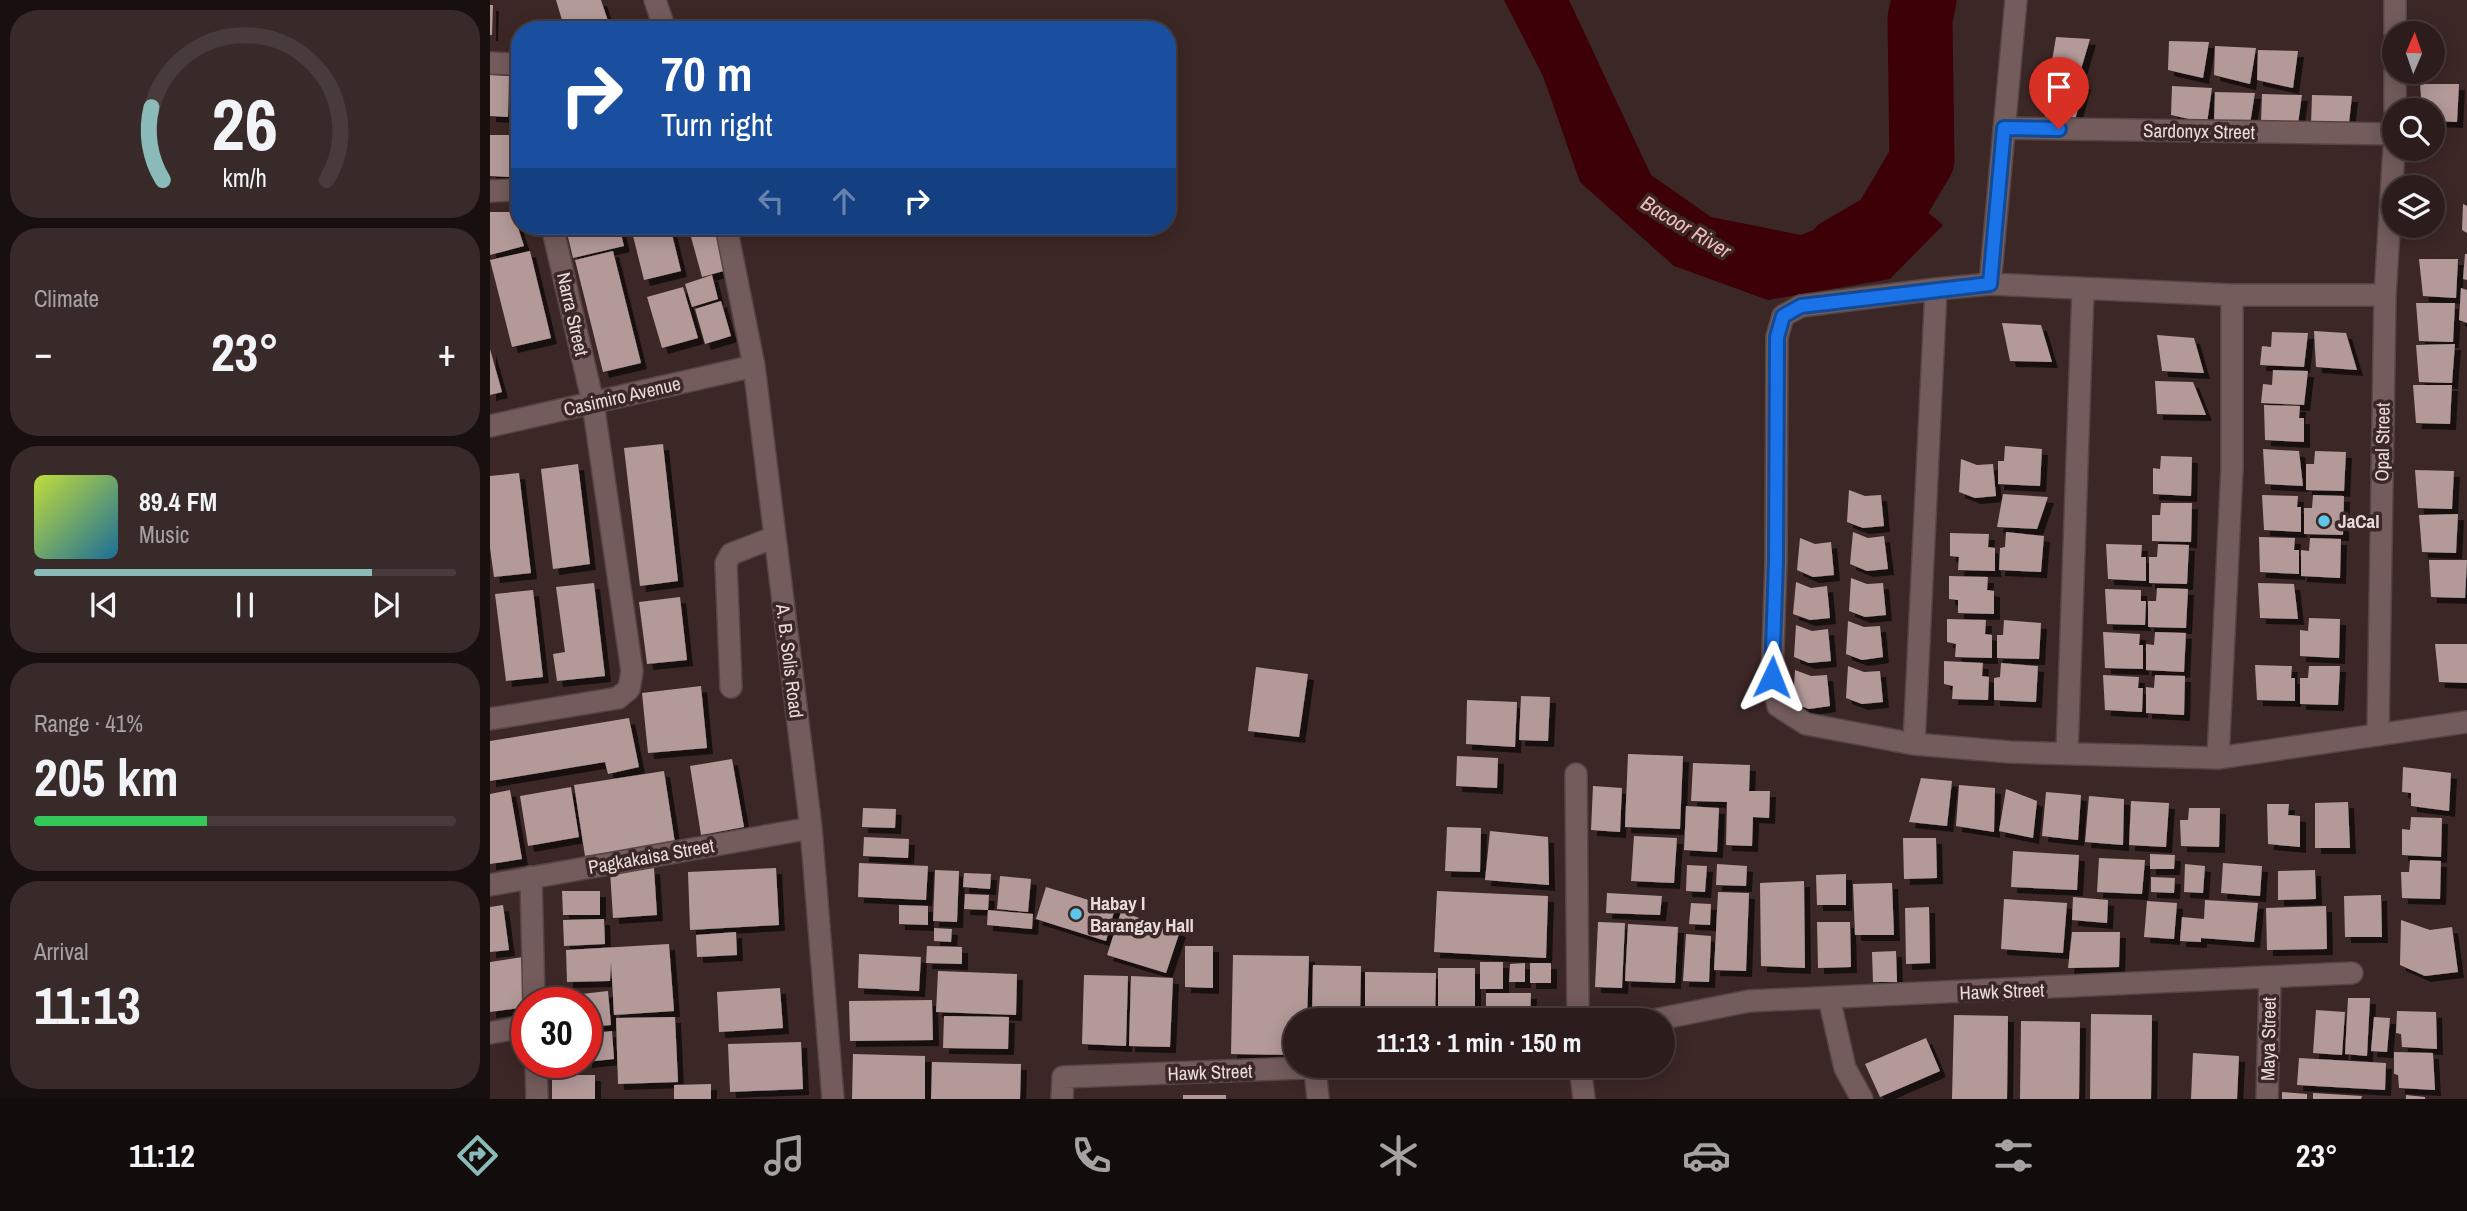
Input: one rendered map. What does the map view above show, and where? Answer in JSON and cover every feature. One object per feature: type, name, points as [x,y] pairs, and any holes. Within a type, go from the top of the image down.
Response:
[{"type":"street","points":[[655,0],[662,21]]},
{"type":"street","points":[[1990,284],[2016,0]]},
{"type":"street","points":[[2395,0],[2395,21]]},
{"type":"street","points":[[490,63],[511,64]]},
{"type":"street","name":"Sardonyx Street","points":[[2004,128],[2382,134]]},
{"type":"street","name":"Opal Street","points":[[2378,735],[2385,295],[2393,161]]},
{"type":"street","points":[[490,191],[511,190]]},
{"type":"street","name":"Narra Street","points":[[490,719],[618,698],[629,689],[632,671],[593,402],[554,235]]},
{"type":"street","name":"A. B. Solis Road","points":[[728,235],[754,366],[811,828],[833,1099]]},
{"type":"street","points":[[2385,295],[2232,295],[1990,284],[1801,306],[1783,316],[1777,337],[1776,562],[1772,677],[1778,706],[1806,724],[1914,744],[2218,758],[2467,722]]},
{"type":"street","points":[[1914,744],[1936,289]]},
{"type":"street","points":[[2067,753],[2083,289]]},
{"type":"street","points":[[2218,758],[2232,468],[2232,295]]},
{"type":"street","name":"Casimiro Avenue","points":[[490,426],[754,366]]},
{"type":"street","points":[[731,687],[726,562],[731,554],[775,537]]},
{"type":"street","points":[[1576,774],[1578,1008]]},
{"type":"street","name":"Pagkakaisa Street","points":[[490,885],[811,828]]},
{"type":"street","points":[[531,877],[534,987]]},
{"type":"street","name":"Hawk Street","points":[[1675,1016],[1749,1001],[2270,979],[2352,973]]},
{"type":"street","name":"Maya Street","points":[[2267,1099],[2270,979]]},
{"type":"street","points":[[1829,998],[1845,1068],[1862,1099]]},
{"type":"street","points":[[490,1033],[511,1029]]},
{"type":"street","name":"Hawk Street","points":[[1062,1099],[1063,1077],[1283,1070]]},
{"type":"street","points":[[536,1078],[537,1099]]},
{"type":"street","points":[[1316,1078],[1318,1099]]},
{"type":"street","points":[[1581,1078],[1584,1099]]},
{"type":"water","points":[[1504,0],[1569,0],[1651,175],[1711,217],[1801,235],[1857,213],[1894,184],[1943,225],[1890,279],[1768,300],[1674,266],[1580,182],[1543,76]]},
{"type":"building","points":[[556,0],[601,0],[608,21],[562,21]]},
{"type":"building","points":[[490,5],[493,5],[492,35],[490,35]]},
{"type":"building","points":[[2056,37],[2090,39],[2079,76],[2050,73]]},
{"type":"building","points":[[2169,41],[2209,42],[2203,78],[2168,70]]},
{"type":"building","points":[[2215,46],[2256,48],[2250,84],[2214,75]]},
{"type":"building","points":[[2258,50],[2298,51],[2293,88],[2257,80]]},
{"type":"building","points":[[490,75],[509,76],[508,117],[490,116]]},
{"type":"building","points":[[2051,82],[2085,83],[2075,120],[2045,118]]},
{"type":"building","points":[[2420,84],[2459,84],[2457,122],[2445,122],[2445,98],[2421,98]]},
{"type":"building","points":[[2172,86],[2212,88],[2207,123],[2171,115]]},
{"type":"building","points":[[2215,92],[2255,93],[2249,130],[2214,121]]},
{"type":"building","points":[[2262,94],[2302,95],[2297,131],[2261,123]]},
{"type":"building","points":[[2312,95],[2352,96],[2348,132],[2311,124]]},
{"type":"building","points":[[490,135],[511,135],[511,177],[490,176]]},
{"type":"building","points":[[2463,204],[2467,206],[2467,233],[2462,230]]},
{"type":"building","points":[[490,212],[511,212],[511,235],[520,235],[524,246],[490,255]]},
{"type":"building","points":[[567,235],[621,235],[624,246],[573,258]]},
{"type":"building","points":[[633,235],[672,235],[681,271],[644,280]]},
{"type":"building","points":[[690,235],[722,235],[731,269],[702,277]]},
{"type":"building","points":[[530,251],[551,338],[512,347],[490,260]]},
{"type":"building","points":[[613,251],[641,363],[603,372],[575,260]]},
{"type":"building","points":[[2467,254],[2467,280],[2463,279]]},
{"type":"building","points":[[2419,259],[2458,259],[2456,298],[2423,296]]},
{"type":"building","points":[[712,275],[718,299],[692,307],[685,284]]},
{"type":"building","points":[[683,287],[698,338],[662,348],[647,297]]},
{"type":"building","points":[[2461,288],[2467,290],[2467,323],[2459,320]]},
{"type":"building","points":[[721,301],[731,336],[705,344],[695,309]]},
{"type":"building","points":[[2416,303],[2455,303],[2453,342],[2419,341]]},
{"type":"building","points":[[2002,323],[2041,325],[2052,362],[2010,361]]},
{"type":"building","points":[[2314,331],[2346,333],[2357,370],[2316,367]]},
{"type":"building","points":[[2272,332],[2308,333],[2304,367],[2260,365],[2262,346],[2271,347]]},
{"type":"building","points":[[2157,335],[2194,338],[2204,373],[2162,371]]},
{"type":"building","points":[[2455,344],[2452,383],[2419,382],[2416,345]]},
{"type":"building","points":[[490,349],[502,392],[490,395]]},
{"type":"building","points":[[2273,370],[2308,371],[2304,405],[2261,403],[2263,384],[2272,385]]},
{"type":"building","points":[[2155,381],[2193,382],[2206,415],[2157,414]]},
{"type":"building","points":[[2413,385],[2452,385],[2450,424],[2416,423]]},
{"type":"building","points":[[2264,405],[2300,406],[2299,418],[2304,418],[2304,442],[2265,440]]},
{"type":"building","points":[[663,444],[678,581],[640,586],[624,448]]},
{"type":"building","points":[[2005,446],[2042,449],[2040,486],[1998,484],[1998,461],[2004,461]]},
{"type":"building","points":[[2263,449],[2299,451],[2303,486],[2265,484]]},
{"type":"building","points":[[2315,451],[2346,452],[2344,491],[2306,490],[2306,464],[2314,464]]},
{"type":"building","points":[[2161,456],[2192,457],[2191,496],[2153,494],[2153,468],[2160,469]]},
{"type":"building","points":[[1961,459],[1977,465],[1993,464],[1996,496],[1975,498],[1959,492]]},
{"type":"building","points":[[578,464],[590,564],[553,569],[541,469]]},
{"type":"building","points":[[2415,470],[2454,471],[2452,509],[2418,508]]},
{"type":"building","points":[[519,473],[531,573],[494,577],[490,548],[490,476]]},
{"type":"building","points":[[1849,490],[1865,496],[1881,495],[1884,526],[1863,528],[1847,522]]},
{"type":"building","points":[[2003,494],[2048,497],[2037,529],[1997,527]]},
{"type":"building","points":[[2262,495],[2298,496],[2301,532],[2264,530]]},
{"type":"building","name":"JaCal","points":[[2313,495],[2344,496],[2343,535],[2304,534],[2304,508],[2312,508]]},
{"type":"building","points":[[2161,503],[2192,503],[2191,542],[2152,541],[2152,515],[2160,515]]},
{"type":"building","points":[[2458,514],[2456,553],[2422,552],[2419,515]]},
{"type":"building","points":[[1853,532],[1868,538],[1884,536],[1888,569],[1867,571],[1850,564]]},
{"type":"building","points":[[2006,532],[2044,536],[2041,572],[1999,570],[2000,548],[2005,547]]},
{"type":"building","points":[[1950,533],[1989,534],[1988,547],[1995,548],[1995,571],[1958,570],[1959,557],[1950,556]]},
{"type":"building","points":[[2259,537],[2295,538],[2294,550],[2299,550],[2299,574],[2260,572]]},
{"type":"building","points":[[1800,538],[1815,544],[1831,542],[1834,575],[1813,577],[1797,570]]},
{"type":"building","points":[[2310,538],[2341,539],[2340,578],[2301,576],[2301,550],[2309,551]]},
{"type":"building","points":[[2106,544],[2142,545],[2141,557],[2146,557],[2146,581],[2108,579]]},
{"type":"building","points":[[2158,544],[2189,545],[2187,584],[2149,583],[2149,557],[2157,557]]},
{"type":"building","points":[[2429,560],[2467,560],[2465,598],[2431,597]]},
{"type":"building","points":[[1949,576],[1988,577],[1987,590],[1994,591],[1994,614],[1958,613],[1958,600],[1949,599]]},
{"type":"building","points":[[1851,578],[1867,584],[1883,583],[1886,615],[1865,617],[1849,611]]},
{"type":"building","points":[[1796,582],[1811,588],[1827,586],[1830,618],[1810,620],[1793,614]]},
{"type":"building","points":[[594,583],[605,676],[557,681],[553,654],[565,652],[556,587]]},
{"type":"building","points":[[2258,583],[2294,584],[2298,619],[2260,618]]},
{"type":"building","points":[[2157,588],[2188,589],[2186,628],[2148,627],[2148,601],[2156,601]]},
{"type":"building","points":[[2105,589],[2141,590],[2141,601],[2146,601],[2145,625],[2107,624]]},
{"type":"building","points":[[533,590],[543,677],[506,681],[495,594]]},
{"type":"building","points":[[680,597],[687,660],[647,664],[639,602]]},
{"type":"building","points":[[2309,618],[2340,619],[2339,658],[2300,656],[2300,630],[2308,631]]},
{"type":"building","points":[[1947,619],[1986,620],[1985,634],[1992,635],[1992,658],[1955,657],[1956,644],[1947,642]]},
{"type":"building","points":[[2004,620],[2041,623],[2039,659],[1997,658],[1997,635],[2003,635]]},
{"type":"building","points":[[1848,621],[1864,627],[1880,626],[1883,657],[1862,660],[1846,654]]},
{"type":"building","points":[[1796,625],[1812,631],[1828,629],[1831,661],[1809,663],[1794,657]]},
{"type":"building","points":[[2103,632],[2140,634],[2143,669],[2105,668]]},
{"type":"building","points":[[2155,632],[2186,633],[2184,672],[2146,670],[2146,644],[2154,645]]},
{"type":"building","points":[[2435,644],[2467,644],[2467,683],[2439,682]]},
{"type":"building","points":[[1944,661],[1983,663],[1982,676],[1989,677],[1988,700],[1952,699],[1953,686],[1944,684]]},
{"type":"building","points":[[2001,663],[2038,666],[2036,702],[1994,700],[1994,678],[2000,677]]},
{"type":"building","points":[[2255,665],[2292,666],[2295,701],[2257,700]]},
{"type":"building","points":[[1848,666],[1864,672],[1880,671],[1883,702],[1862,704],[1846,698]]},
{"type":"building","points":[[2309,666],[2340,666],[2338,705],[2300,704],[2300,678],[2308,678]]},
{"type":"building","points":[[1256,667],[1308,674],[1299,737],[1248,731]]},
{"type":"building","points":[[1795,670],[1811,676],[1827,675],[1830,706],[1809,709],[1793,703]]},
{"type":"building","points":[[2103,675],[2139,677],[2138,688],[2143,688],[2142,712],[2105,710]]},
{"type":"building","points":[[2155,675],[2185,676],[2184,715],[2146,713],[2146,687],[2154,688]]},
{"type":"building","points":[[701,686],[707,748],[648,753],[642,693]]},
{"type":"building","points":[[1521,696],[1550,697],[1548,741],[1519,740]]},
{"type":"building","points":[[1467,700],[1517,702],[1515,747],[1466,744]]},
{"type":"building","points":[[629,718],[639,767],[608,774],[605,762],[490,781],[490,741]]},
{"type":"building","points":[[1628,754],[1683,756],[1680,829],[1625,827]]},
{"type":"building","points":[[1457,756],[1498,758],[1497,788],[1456,786]]},
{"type":"building","points":[[732,759],[744,827],[701,835],[690,766]]},
{"type":"building","points":[[1693,763],[1750,765],[1749,791],[1770,791],[1769,818],[1753,817],[1752,846],[1726,845],[1727,802],[1691,801]]},
{"type":"building","points":[[2403,767],[2451,773],[2449,811],[2411,806],[2411,793],[2402,792]]},
{"type":"building","points":[[664,771],[675,843],[585,856],[574,785]]},
{"type":"building","points":[[1921,778],[1952,781],[1947,826],[1909,822]]},
{"type":"building","points":[[1959,785],[1995,788],[1994,832],[1956,826]]},
{"type":"building","points":[[1593,786],[1622,788],[1620,832],[1591,830]]},
{"type":"building","points":[[571,787],[579,837],[528,846],[520,796]]},
{"type":"building","points":[[2006,789],[2037,801],[2033,838],[1999,831]]},
{"type":"building","points":[[510,790],[522,859],[490,864],[490,794]]},
{"type":"building","points":[[2046,792],[2081,795],[2078,840],[2042,836]]},
{"type":"building","points":[[2089,796],[2124,799],[2123,845],[2085,842]]},
{"type":"building","points":[[2131,801],[2169,803],[2166,847],[2129,845]]},
{"type":"building","points":[[2348,802],[2350,848],[2315,848],[2315,803]]},
{"type":"building","points":[[2267,804],[2289,804],[2288,815],[2300,816],[2300,847],[2268,844]]},
{"type":"building","points":[[1686,806],[1719,808],[1717,852],[1684,850]]},
{"type":"building","points":[[863,808],[896,809],[895,828],[862,827]]},
{"type":"building","points":[[2189,808],[2220,808],[2219,847],[2181,846],[2180,820],[2188,820]]},
{"type":"building","points":[[2411,817],[2442,818],[2441,857],[2402,855],[2402,829],[2410,830]]},
{"type":"building","points":[[1447,827],[1481,828],[1480,872],[1445,871]]},
{"type":"building","points":[[1490,831],[1548,837],[1549,885],[1485,880]]},
{"type":"building","points":[[1634,836],[1677,838],[1674,883],[1631,881]]},
{"type":"building","points":[[864,837],[909,839],[908,858],[863,856]]},
{"type":"building","points":[[1903,838],[1936,838],[1937,878],[1904,879]]},
{"type":"building","points":[[2013,851],[2079,855],[2077,890],[2011,887]]},
{"type":"building","points":[[2150,854],[2175,855],[2174,869],[2150,869]]},
{"type":"building","points":[[2099,858],[2145,860],[2142,894],[2097,892]]},
{"type":"building","points":[[2410,860],[2441,861],[2440,899],[2402,898],[2401,872],[2409,872]]},
{"type":"building","points":[[859,863],[928,866],[926,900],[858,897]]},
{"type":"building","points":[[2223,863],[2262,866],[2260,896],[2221,893]]},
{"type":"building","points":[[1717,864],[1747,866],[1746,886],[1716,885]]},
{"type":"building","points":[[2185,864],[2205,866],[2203,893],[2184,892]]},
{"type":"building","points":[[1687,865],[1707,866],[1705,892],[1686,891]]},
{"type":"building","points":[[654,868],[657,915],[613,918],[610,871]]},
{"type":"building","points":[[776,868],[779,925],[690,930],[688,872]]},
{"type":"building","points":[[935,870],[959,871],[957,922],[933,921]]},
{"type":"building","points":[[2315,870],[2316,899],[2278,900],[2278,871]]},
{"type":"building","points":[[964,873],[991,874],[990,889],[963,887]]},
{"type":"building","points":[[1846,874],[1846,905],[1817,905],[1816,875]]},
{"type":"building","points":[[1000,876],[1031,879],[1028,912],[997,909]]},
{"type":"building","points":[[2151,877],[2175,878],[2174,893],[2151,892]]},
{"type":"building","points":[[1804,881],[1805,968],[1761,966],[1760,883]]},
{"type":"building","points":[[1892,883],[1894,935],[1855,935],[1853,884]]},
{"type":"building","name":"Habay I Barangay Hall","points":[[1046,887],[1115,908],[1106,941],[1036,919]]},
{"type":"building","points":[[562,891],[600,891],[600,915],[563,915]]},
{"type":"building","points":[[1437,891],[1548,896],[1546,958],[1434,952]]},
{"type":"building","points":[[1718,892],[1749,893],[1746,971],[1714,970]]},
{"type":"building","points":[[1607,893],[1662,896],[1660,915],[1606,913]]},
{"type":"building","points":[[965,894],[989,895],[988,910],[964,909]]},
{"type":"building","points":[[2381,895],[2382,937],[2345,937],[2344,896]]},
{"type":"building","points":[[2073,897],[2108,900],[2107,923],[2072,920]]},
{"type":"building","points":[[2004,899],[2067,903],[2063,953],[2001,949]]},
{"type":"building","points":[[2205,900],[2258,903],[2254,942],[2201,938],[2201,942],[2180,941],[2182,917],[2204,919]]},
{"type":"building","points":[[2147,901],[2177,903],[2174,939],[2144,937]]},
{"type":"building","points":[[1691,903],[1711,904],[1710,925],[1689,924]]},
{"type":"building","points":[[503,905],[509,950],[490,952],[490,907]]},
{"type":"building","points":[[899,905],[928,906],[928,925],[899,924]]},
{"type":"building","points":[[2326,906],[2327,949],[2267,950],[2266,908]]},
{"type":"building","points":[[1929,907],[1930,963],[1906,964],[1905,908]]},
{"type":"building","points":[[988,910],[1033,914],[1032,929],[987,925]]},
{"type":"building","points":[[1121,912],[1180,931],[1166,973],[1107,955]]},
{"type":"building","points":[[604,919],[605,944],[564,946],[563,920]]},
{"type":"building","points":[[2401,920],[2430,930],[2452,927],[2458,972],[2425,976],[2400,965]]},
{"type":"building","points":[[1598,922],[1625,923],[1622,988],[1595,987]]},
{"type":"building","points":[[1817,922],[1850,922],[1851,967],[1818,968]]},
{"type":"building","points":[[1628,924],[1678,927],[1675,983],[1625,981]]},
{"type":"building","points":[[934,928],[952,929],[951,942],[934,941]]},
{"type":"building","points":[[736,932],[737,955],[697,957],[696,935]]},
{"type":"building","points":[[2072,932],[2120,932],[2119,967],[2068,968]]},
{"type":"building","points":[[1686,934],[1711,936],[1709,982],[1683,981]]},
{"type":"building","points":[[669,944],[674,1011],[614,1015],[611,962],[610,981],[567,982],[566,950]]},
{"type":"building","points":[[927,946],[962,947],[962,964],[926,963]]},
{"type":"building","points":[[1185,946],[1213,946],[1213,988],[1185,987]]},
{"type":"building","points":[[1896,951],[1897,982],[1873,982],[1872,952]]},
{"type":"building","points":[[859,954],[921,957],[919,991],[858,988]]},
{"type":"building","points":[[1233,955],[1309,956],[1307,1008],[1283,1008],[1283,1055],[1231,1054]]},
{"type":"building","points":[[523,957],[525,987],[511,987],[511,1009],[490,1012],[490,962]]},
{"type":"building","points":[[1480,962],[1503,962],[1503,989],[1480,989]]},
{"type":"building","points":[[1525,963],[1525,982],[1509,982],[1510,964]]},
{"type":"building","points":[[1530,963],[1551,963],[1551,983],[1530,983]]},
{"type":"building","points":[[1313,965],[1361,966],[1360,1008],[1312,1008]]},
{"type":"building","points":[[1438,968],[1475,968],[1475,1008],[1438,1008]]},
{"type":"building","points":[[938,971],[1017,974],[1016,1015],[936,1012]]},
{"type":"building","points":[[1365,972],[1436,973],[1435,1008],[1365,1008]]},
{"type":"building","points":[[1084,975],[1128,976],[1126,1046],[1082,1044]]},
{"type":"building","points":[[1131,976],[1173,978],[1170,1047],[1129,1046]]},
{"type":"building","points":[[780,988],[783,1028],[719,1032],[717,992]]},
{"type":"building","points":[[608,991],[611,1025],[602,1026],[602,992]]},
{"type":"building","points":[[1486,993],[1531,993],[1530,1008],[1486,1008]]},
{"type":"building","points":[[2348,998],[2370,998],[2367,1056],[2345,1054]]},
{"type":"building","points":[[932,1000],[933,1040],[850,1041],[849,1001]]},
{"type":"building","points":[[2316,1010],[2345,1012],[2342,1055],[2313,1053]]},
{"type":"building","points":[[2397,1011],[2436,1012],[2437,1049],[2402,1047],[2401,1034],[2396,1033]]},
{"type":"building","points":[[2091,1014],[2152,1015],[2151,1099],[2090,1099]]},
{"type":"building","points":[[1954,1015],[2008,1016],[2007,1099],[1952,1099]]},
{"type":"building","points":[[944,1016],[1009,1017],[1008,1049],[943,1048]]},
{"type":"building","points":[[675,1017],[678,1082],[618,1084],[616,1018]]},
{"type":"building","points":[[2374,1017],[2390,1018],[2387,1052],[2371,1051]]},
{"type":"building","points":[[2021,1021],[2080,1022],[2079,1099],[2020,1099]]},
{"type":"building","points":[[612,1031],[614,1059],[602,1060],[602,1032]]},
{"type":"building","points":[[1926,1038],[1940,1071],[1880,1097],[1865,1064]]},
{"type":"building","points":[[801,1042],[803,1089],[730,1092],[728,1044]]},
{"type":"building","points":[[2394,1052],[2433,1053],[2435,1090],[2399,1088],[2398,1075],[2394,1074]]},
{"type":"building","points":[[2193,1053],[2239,1056],[2237,1099],[2191,1099]]},
{"type":"building","points":[[853,1054],[925,1056],[925,1099],[852,1099]]},
{"type":"building","points":[[2299,1058],[2386,1063],[2385,1090],[2297,1085]]},
{"type":"building","points":[[932,1062],[1021,1064],[1020,1099],[931,1099]]},
{"type":"building","points":[[552,1078],[595,1078],[595,1099],[552,1099]]},
{"type":"building","points":[[711,1084],[711,1099],[674,1099],[674,1085]]},
{"type":"building","points":[[2282,1092],[2307,1094],[2307,1099],[2282,1099]]},
{"type":"building","points":[[2313,1093],[2362,1096],[2361,1099],[2313,1099]]},
{"type":"building","points":[[1183,1095],[1226,1095],[1226,1099],[1183,1099]]},
{"type":"building","points":[[2406,1095],[2425,1097],[2425,1099],[2406,1099]]},
{"type":"waterway","name":"Bacoor River","points":[[1839,250],[1884,224],[1922,160],[1920,19],[1924,0]]},
{"type":"place","name":"JaCal","points":[[2324,521]]},
{"type":"place","name":"Habay I Barangay Hall","points":[[1076,914]]},
{"type":"route","points":[[1772,677],[1776,562],[1777,337],[1783,316],[1801,306],[1990,284],[2004,128],[2059,129]]}]
